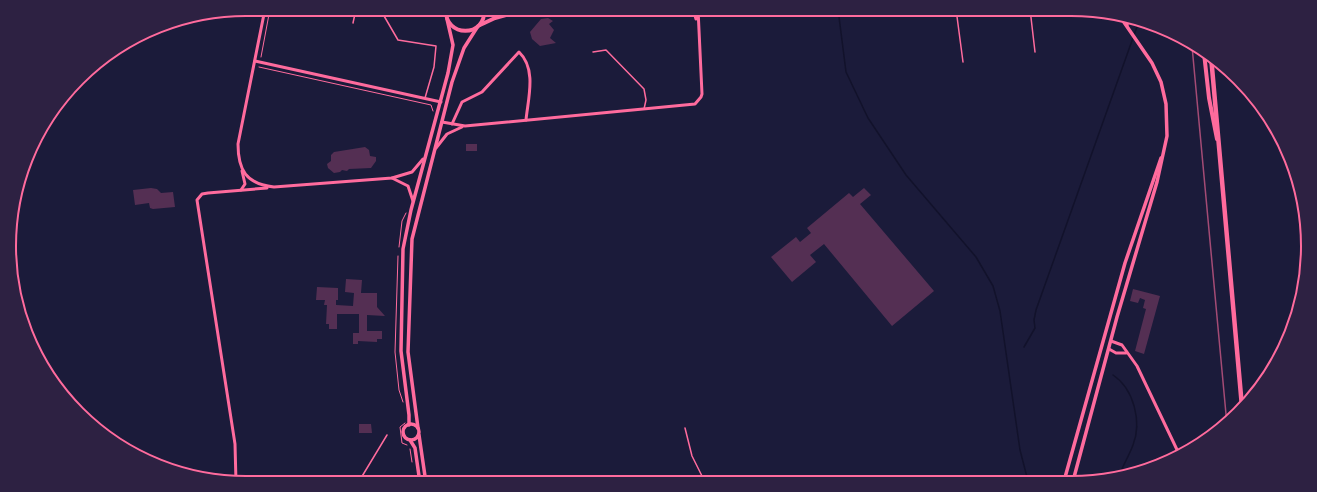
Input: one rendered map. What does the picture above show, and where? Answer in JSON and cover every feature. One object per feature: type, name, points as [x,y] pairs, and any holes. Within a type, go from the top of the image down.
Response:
[{"type":"main road","points":[[478,26],[484,16]]},
{"type":"main road","points":[[447,17],[453,27],[463,31],[468,31],[503,16]]},
{"type":"main road","points":[[1205,59],[1209,98],[1217,143]]},
{"type":"main road","points":[[1211,64],[1241,401]]},
{"type":"street","points":[[242,190],[245,180],[238,158],[238,144],[264,16]]},
{"type":"street","points":[[695,16],[697,24]]},
{"type":"street","points":[[442,122],[465,126],[695,104],[702,94],[698,16]]},
{"type":"street","points":[[410,209],[448,73],[453,45],[447,17]]},
{"type":"street","points":[[1074,476],[1157,182],[1165,148],[1167,117],[1164,92],[1152,63],[1124,22]]},
{"type":"street","points":[[1127,23],[1128,28]]},
{"type":"street","points":[[425,476],[408,352],[411,246],[416,220],[436,149],[452,82],[464,48],[478,26]]},
{"type":"street","points":[[452,124],[462,102],[482,92],[519,52],[525,58],[529,71],[530,85],[526,120]]},
{"type":"street","points":[[255,60],[441,102]]},
{"type":"street","points":[[436,149],[447,134],[465,126]]},
{"type":"street","points":[[236,476],[235,444],[197,200],[202,194],[392,178],[412,172],[419,166],[428,148]]},
{"type":"street","points":[[1065,476],[1134,232],[1165,148]]},
{"type":"street","points":[[242,170],[255,182],[264,186],[274,187]]},
{"type":"street","points":[[392,178],[408,186],[413,198],[403,249],[401,351],[409,425]]},
{"type":"street","points":[[1103,342],[1110,345],[1116,353],[1126,353]]},
{"type":"street","points":[[1110,345],[1119,342],[1126,353],[1131,357],[1177,450]]},
{"type":"street","points":[[418,428],[414,425],[409,425],[405,428],[403,433],[405,438],[410,440],[415,448],[419,476]]},
{"type":"street","points":[[410,440],[415,439],[419,435]]},
{"type":"lane","points":[[353,23],[354,16]]},
{"type":"lane","points":[[384,16],[398,40],[436,46],[434,67],[425,98]]},
{"type":"lane","points":[[957,16],[963,62]]},
{"type":"lane","points":[[1031,16],[1035,52]]},
{"type":"lane","points":[[593,52],[606,50],[644,89],[646,100],[644,109]]},
{"type":"lane","points":[[685,428],[692,456],[702,476]]},
{"type":"lane","points":[[362,476],[387,435]]},
{"type":"path","points":[[269,16],[259,67],[431,105],[433,112]]},
{"type":"path","points":[[399,247],[402,221],[410,209]]},
{"type":"path","points":[[398,255],[394,352],[399,390],[401,393],[403,406]]},
{"type":"path","points":[[406,419],[404,424],[400,427],[402,443],[409,446],[412,462]]},
{"type":"building","points":[[548,18],[553,21],[549,24],[554,30],[550,38],[556,43],[540,46],[532,39],[530,32],[541,19]]},
{"type":"building","points":[[466,144],[477,144],[477,151],[466,151]]},
{"type":"building","points":[[365,147],[369,150],[370,156],[376,157],[376,161],[371,168],[349,169],[347,171],[342,170],[334,173],[328,168],[327,164],[331,161],[331,155],[334,152]]},
{"type":"building","points":[[151,188],[157,189],[161,193],[173,192],[175,207],[153,209],[150,208],[149,203],[135,205],[133,190]]},
{"type":"building","points":[[864,188],[871,195],[860,204],[934,291],[892,326],[824,244],[810,255],[816,262],[792,282],[771,257],[796,237],[800,242],[811,233],[807,228],[849,193],[853,197]]},
{"type":"building","points":[[346,279],[362,280],[361,293],[377,293],[377,307],[385,316],[367,315],[367,331],[382,331],[382,339],[377,339],[377,342],[358,341],[358,344],[353,344],[353,333],[359,333],[359,314],[337,314],[337,329],[329,329],[329,324],[326,324],[327,305],[324,305],[325,300],[316,300],[317,287],[338,288],[338,300],[336,300],[336,305],[353,306],[354,293],[345,292]]},
{"type":"building","points":[[1133,289],[1160,296],[1144,354],[1135,351],[1146,309],[1143,308],[1145,300],[1140,298],[1138,303],[1130,301]]},
{"type":"building","points":[[359,424],[371,424],[372,433],[359,433]]},
{"type":"waterway","points":[[839,16],[846,72],[868,118],[906,175],[976,257],[993,286],[1000,311],[1020,450],[1027,476]]},
{"type":"waterway","points":[[1024,347],[1035,328],[1034,320],[1036,310],[1137,26]]},
{"type":"waterway","points":[[1113,375],[1120,381],[1131,397],[1137,426],[1133,445],[1121,471]]},
{"type":"railway","points":[[1192,51],[1226,416]]}]
